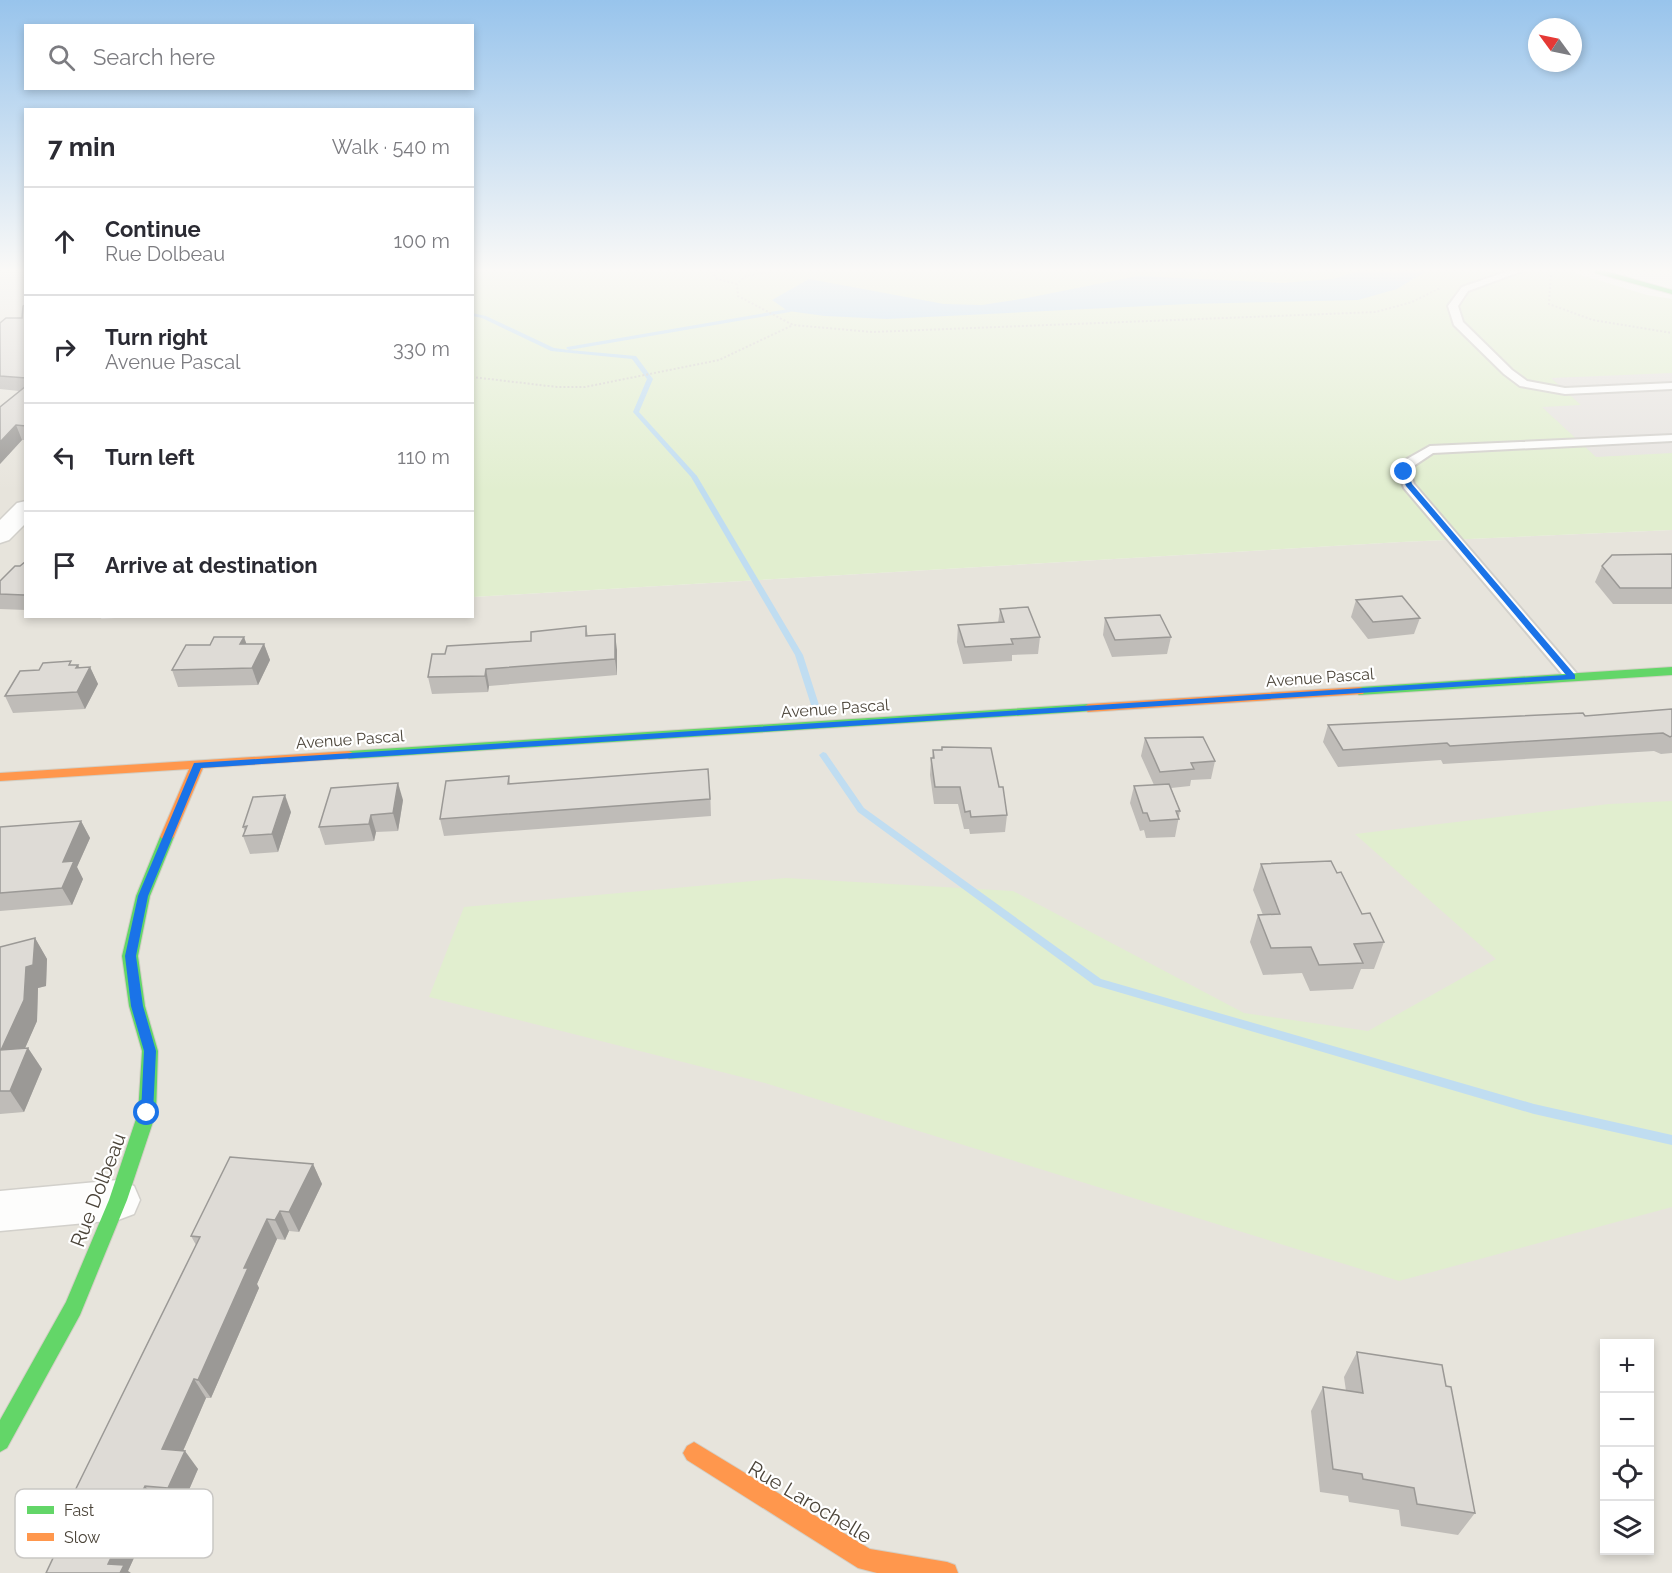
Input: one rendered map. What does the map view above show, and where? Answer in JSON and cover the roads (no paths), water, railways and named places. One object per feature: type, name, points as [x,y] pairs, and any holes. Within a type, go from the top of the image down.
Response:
[{"type":"street","points":[[0,503],[24,503]]},
{"type":"street","points":[[0,535],[24,510]]},
{"type":"street","name":"Avenue Pascal","points":[[0,777],[1672,671]]},
{"type":"street","name":"Rue Dolbeau","points":[[0,1441],[73,1308],[118,1200],[147,1113],[150,1051],[137,1006],[130,956],[143,896],[197,766]]},
{"type":"street","points":[[0,1211],[118,1200]]},
{"type":"street","name":"Rue Larochelle","points":[[694,1454],[866,1560],[947,1573]]},
{"type":"lane","points":[[1480,344],[1508,372],[1524,384],[1566,391],[1672,386]]},
{"type":"lane","points":[[1572,677],[1408,485],[1404,472],[1411,462],[1430,450],[1672,438]]},
{"type":"waterway","points":[[541,344],[553,350],[634,357],[650,379],[636,412],[694,476],[799,655],[815,705]]},
{"type":"waterway","points":[[569,348],[590,344]]},
{"type":"waterway","points":[[823,755],[861,810],[1098,982],[1534,1109],[1672,1140]]}]
